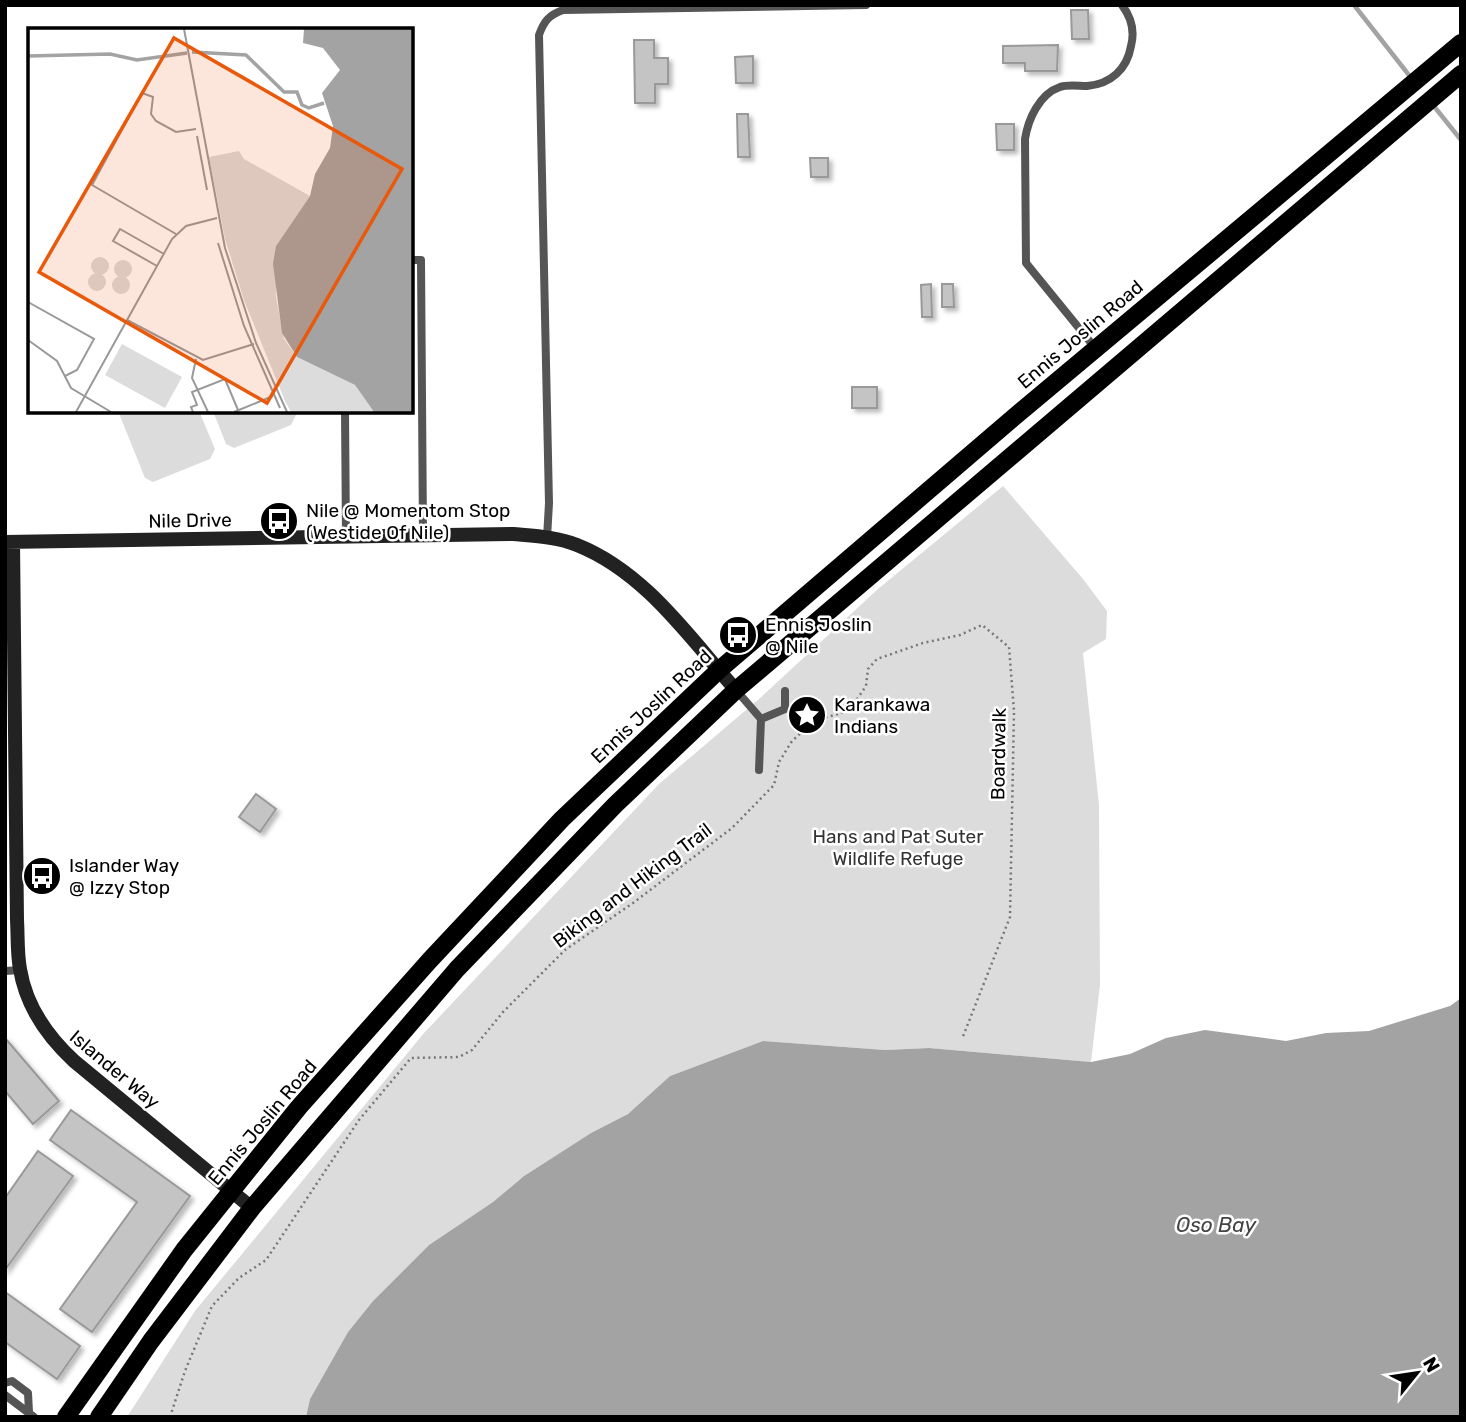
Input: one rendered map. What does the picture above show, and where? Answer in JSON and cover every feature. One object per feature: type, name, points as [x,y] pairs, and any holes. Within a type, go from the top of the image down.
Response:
[{"type":"main road","name":"Ennis Joslin Road","points":[[65,1417],[184,1250],[299,1108],[439,950],[562,819],[719,670],[1455,47]]},
{"type":"main road","points":[[99,1417],[151,1341],[252,1208],[457,969],[615,805],[736,690],[1461,74]]},
{"type":"main road","points":[[1096,349],[1112,368]]},
{"type":"main road","name":"Nile Drive","points":[[9,542],[513,534],[547,538],[575,544],[597,554],[646,588],[736,690]]},
{"type":"main road","name":"Islander Way","points":[[9,542],[12,970],[52,1040],[252,1208]]},
{"type":"lane","points":[[547,538],[549,503],[540,35],[543,24],[551,14],[563,10],[866,5]]},
{"type":"lane","points":[[1096,349],[1026,263],[1026,139],[1028,122],[1046,96],[1060,86],[1105,82],[1119,73],[1128,61],[1133,41],[1132,23],[1122,5]]},
{"type":"lane","points":[[413,260],[421,260],[424,536]]},
{"type":"lane","points":[[345,413],[346,537]]},
{"type":"lane","points":[[736,690],[761,719],[759,770]]},
{"type":"lane","points":[[761,719],[785,709],[785,691]]},
{"type":"lane","points":[[5,1383],[12,1381],[28,1393],[31,1415]]},
{"type":"lane","points":[[5,1395],[31,1415]]},
{"type":"path","name":"Boardwalk","points":[[960,635],[982,625],[1009,647],[1014,711],[1010,917],[962,1039]]},
{"type":"path","name":"Biking and Hiking Trail","points":[[170,1417],[185,1371],[212,1306],[239,1278],[266,1260],[359,1120],[411,1058],[459,1056],[472,1050],[503,1012],[565,950],[732,828],[774,785],[779,762],[792,741],[816,720],[849,711],[866,686],[869,669],[877,659],[923,643],[960,635]]},
{"type":"green space","points":[[119,413],[200,413],[215,449],[210,459],[153,482],[145,478]]},
{"type":"green space","points":[[214,413],[296,415],[291,425],[234,448],[226,444]]},
{"type":"green space","name":"Hans and Pat Suter Wildlife Refuge","points":[[1003,486],[1107,611],[1106,639],[1083,653],[1099,805],[1100,985],[1091,1062],[929,1048],[885,1050],[763,1041],[670,1076],[628,1114],[591,1133],[524,1176],[493,1202],[429,1245],[373,1301],[348,1332],[310,1399],[306,1417],[127,1417],[195,1311],[424,1033],[659,784],[759,699],[878,589]]},
{"type":"water","name":"Oso Bay","points":[[1461,998],[1461,1417],[306,1417],[310,1399],[348,1332],[373,1301],[429,1245],[493,1202],[524,1176],[591,1133],[628,1114],[670,1076],[763,1041],[885,1050],[929,1048],[1091,1062],[1130,1054],[1166,1038],[1205,1030],[1286,1041],[1326,1033],[1369,1031],[1450,1006]]},
{"type":"building","points":[[1071,10],[1088,10],[1089,39],[1072,39]]},
{"type":"building","points":[[634,40],[654,40],[654,58],[668,58],[668,84],[655,84],[655,103],[635,103]]},
{"type":"building","points":[[1058,45],[1057,71],[1025,71],[1025,63],[1003,63],[1003,46]]},
{"type":"building","points":[[753,56],[753,83],[736,83],[735,57]]},
{"type":"building","points":[[737,114],[748,114],[750,157],[738,157]]},
{"type":"building","points":[[996,124],[1014,124],[1014,150],[997,150]]},
{"type":"building","points":[[810,158],[828,158],[828,177],[811,177]]},
{"type":"building","points":[[931,284],[932,317],[922,317],[921,285]]},
{"type":"building","points":[[942,284],[953,284],[954,307],[942,307]]},
{"type":"building","points":[[852,387],[877,387],[877,408],[852,408]]},
{"type":"building","points":[[256,794],[276,809],[260,832],[239,817]]},
{"type":"building","points":[[5,1038],[59,1101],[33,1124],[5,1091]]},
{"type":"building","points":[[71,1110],[190,1196],[92,1332],[60,1309],[137,1202],[50,1140]]},
{"type":"building","points":[[38,1151],[73,1176],[5,1270],[5,1198]]},
{"type":"building","points":[[5,1292],[80,1346],[57,1379],[5,1342]]},
{"type":"waterway","points":[[1354,5],[1412,79]]},
{"type":"waterway","points":[[1433,105],[1461,140]]},
{"type":"place","name":"Nile @ Momentom Stop (Westide Of Nile)","points":[[279,521]]},
{"type":"place","name":"Ennis Joslin @ Nile","points":[[738,635]]},
{"type":"place","name":"Karankawa Indians","points":[[807,715]]},
{"type":"place","name":"Islander Way @ Izzy Stop","points":[[42,876]]}]
